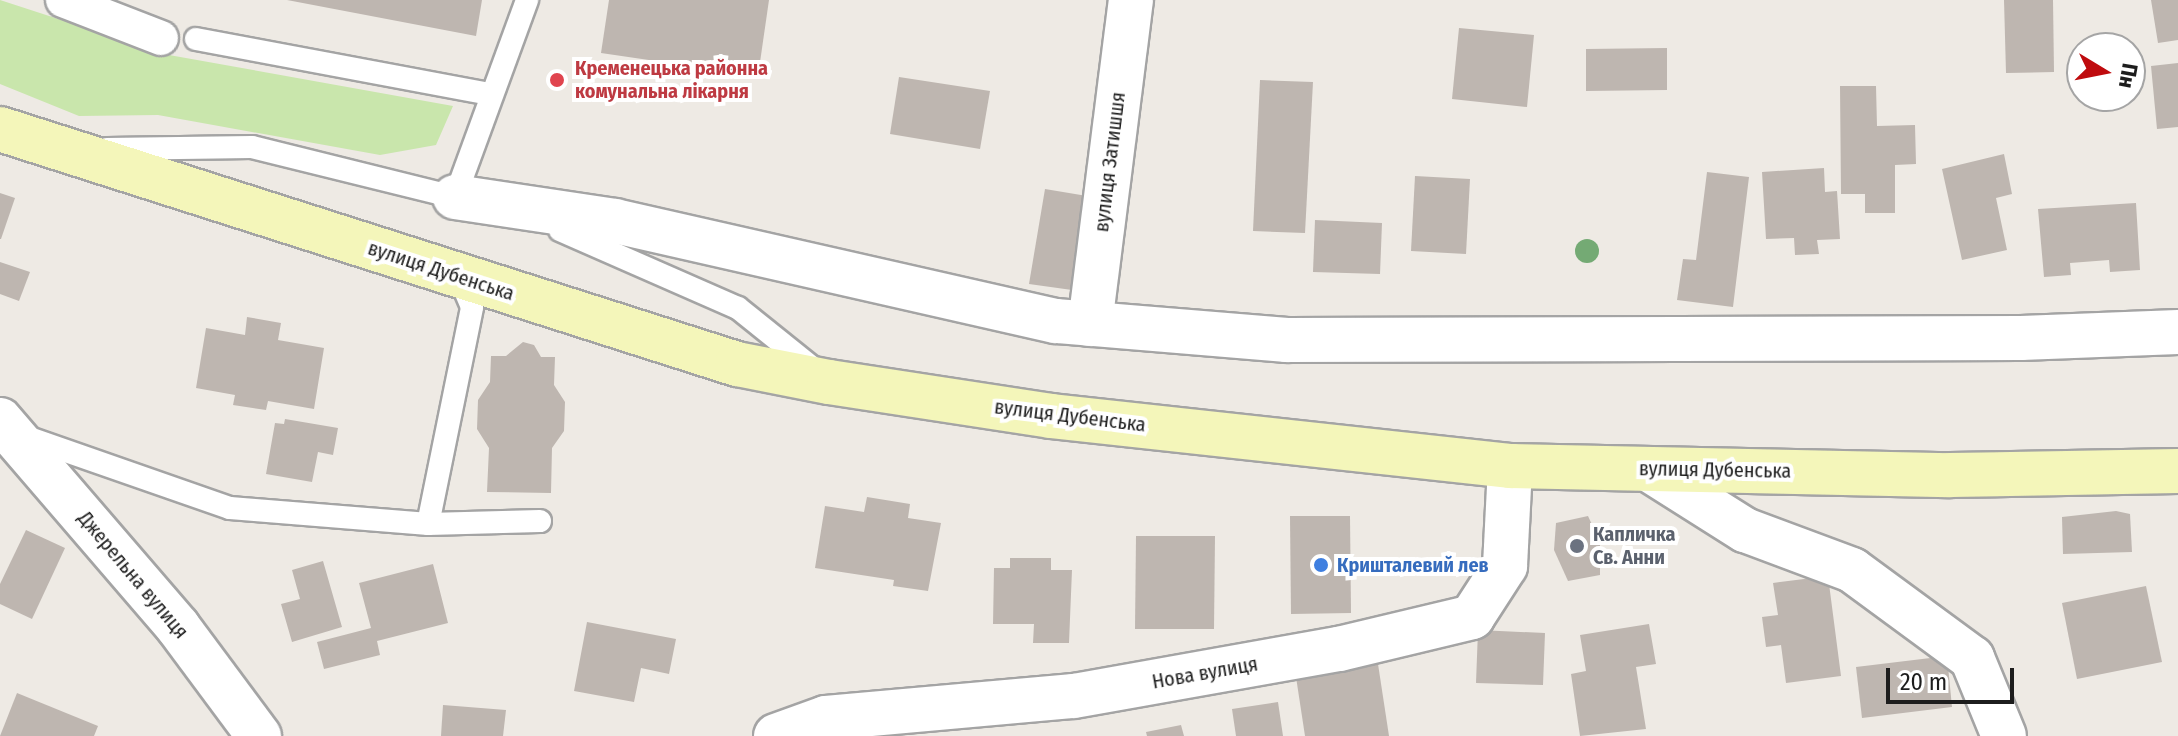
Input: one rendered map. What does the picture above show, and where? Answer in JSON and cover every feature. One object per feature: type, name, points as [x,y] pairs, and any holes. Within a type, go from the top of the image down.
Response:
[{"type":"main road","name":"вулиця Дубенська","points":[[0,129],[737,364],[829,382],[1051,416],[1510,466],[1950,475],[2178,471]]},
{"type":"street","points":[[63,0],[161,38]]},
{"type":"street","name":"вулиця Затишшя","points":[[1090,324],[1131,0]]},
{"type":"street","points":[[455,197],[615,221],[839,275],[1090,324],[1286,340],[2006,338],[2178,332]]},
{"type":"street","name":"Джерельна вулиця","points":[[5,426],[178,627],[259,736]]},
{"type":"street","name":"Нова вулиця","points":[[776,736],[826,718],[1089,694],[1339,649],[1472,617],[1505,566],[1510,466]]},
{"type":"street","points":[[1648,469],[1745,530],[1852,570],[1972,658],[2004,736]]},
{"type":"lane","points":[[455,197],[527,0]]},
{"type":"lane","points":[[196,39],[491,94]]},
{"type":"lane","points":[[65,150],[252,147],[455,197],[583,237],[738,308],[829,382]]},
{"type":"lane","points":[[428,524],[472,307],[458,276]]},
{"type":"lane","points":[[5,426],[230,508],[428,524],[540,521]]},
{"type":"green space","points":[[0,0],[169,55],[453,106],[436,145],[380,155],[158,115],[79,116],[0,84]]},
{"type":"building","points":[[287,0],[482,0],[476,36]]},
{"type":"building","points":[[609,0],[769,0],[758,76],[601,53]]},
{"type":"building","points":[[2004,0],[2053,0],[2054,72],[2006,73]]},
{"type":"building","points":[[2151,0],[2178,0],[2178,40],[2158,43]]},
{"type":"building","points":[[1459,28],[1534,35],[1527,107],[1452,99]]},
{"type":"building","points":[[1667,48],[1667,90],[1586,91],[1586,49]]},
{"type":"building","points":[[2178,63],[2178,127],[2157,129],[2151,66]]},
{"type":"building","points":[[899,77],[990,91],[980,149],[890,134]]},
{"type":"building","points":[[1260,80],[1313,82],[1305,233],[1253,231]]},
{"type":"building","points":[[1840,86],[1876,86],[1877,126],[1915,125],[1916,164],[1895,165],[1895,213],[1865,213],[1865,194],[1841,194]]},
{"type":"building","points":[[2004,154],[2012,194],[1996,198],[2007,250],[1962,260],[1942,169]]},
{"type":"building","points":[[1824,168],[1825,192],[1837,191],[1840,239],[1817,240],[1819,254],[1795,255],[1794,238],[1766,239],[1762,172]]},
{"type":"building","points":[[1707,172],[1749,177],[1733,307],[1677,300],[1683,259],[1696,260]]},
{"type":"building","points":[[1415,176],[1470,179],[1466,254],[1411,251]]},
{"type":"building","points":[[1045,189],[1087,196],[1072,290],[1029,284]]},
{"type":"building","points":[[0,193],[15,198],[1,239],[0,239]]},
{"type":"building","points":[[2136,203],[2140,270],[2110,272],[2109,260],[2070,263],[2071,275],[2044,277],[2038,209]]},
{"type":"building","points":[[1315,220],[1382,223],[1380,274],[1313,272]]},
{"type":"building","points":[[0,262],[30,272],[19,301],[0,294]]},
{"type":"building","points":[[247,317],[281,323],[278,340],[324,348],[314,409],[268,401],[266,410],[233,405],[235,395],[196,388],[206,328],[245,335]]},
{"type":"building","points":[[523,342],[534,345],[541,357],[555,357],[554,385],[565,402],[564,431],[552,448],[551,493],[487,492],[489,448],[477,429],[478,400],[490,382],[491,356],[506,356]]},
{"type":"building","points":[[285,419],[338,428],[333,455],[318,452],[312,482],[266,474],[275,423],[284,424]]},
{"type":"building","points":[[867,497],[910,504],[908,518],[941,523],[928,591],[893,586],[894,580],[815,568],[825,506],[864,512]]},
{"type":"building","points":[[2116,511],[2130,514],[2132,552],[2063,554],[2062,517]]},
{"type":"building","name":"Кришталевий лев","points":[[1290,516],[1350,516],[1351,613],[1291,614]]},
{"type":"building","name":"Капличка Св. Анни","points":[[1588,516],[1600,542],[1600,575],[1568,581],[1554,550],[1556,523]]},
{"type":"building","points":[[26,530],[65,548],[32,619],[0,604],[0,584]]},
{"type":"building","points":[[1136,536],[1215,536],[1214,629],[1135,629]]},
{"type":"building","points":[[1010,558],[1051,558],[1051,570],[1072,570],[1069,643],[1033,643],[1034,624],[993,624],[994,568],[1010,568]]},
{"type":"building","points":[[323,561],[342,627],[292,642],[281,604],[300,599],[292,570]]},
{"type":"building","points":[[433,564],[448,623],[377,641],[380,655],[324,669],[317,642],[371,628],[359,583]]},
{"type":"building","points":[[1828,576],[1841,676],[1786,683],[1781,645],[1766,647],[1762,617],[1778,615],[1773,583]]},
{"type":"building","points":[[2146,586],[2162,662],[2077,679],[2062,603]]},
{"type":"building","points":[[587,622],[676,639],[669,674],[641,668],[634,702],[574,691]]},
{"type":"building","points":[[1649,624],[1656,664],[1636,667],[1646,729],[1580,736],[1571,674],[1586,671],[1580,635]]},
{"type":"building","points":[[1478,630],[1545,633],[1543,685],[1476,683]]},
{"type":"building","points":[[1947,656],[1952,707],[1862,718],[1856,667]]},
{"type":"building","points":[[1378,664],[1389,736],[1305,736],[1296,677]]},
{"type":"building","points":[[17,693],[98,726],[94,736],[0,736]]},
{"type":"building","points":[[1278,702],[1283,736],[1236,736],[1232,709]]},
{"type":"building","points":[[443,705],[506,710],[503,736],[441,736]]},
{"type":"building","points":[[1181,725],[1184,736],[1147,736],[1146,732]]},
{"type":"place","name":"Кременецька районна комунальна лікарня","points":[[557,80]]},
{"type":"place","name":"Капличка Св. Анни","points":[[1577,546]]},
{"type":"place","name":"Кришталевий лев","points":[[1321,565]]}]
